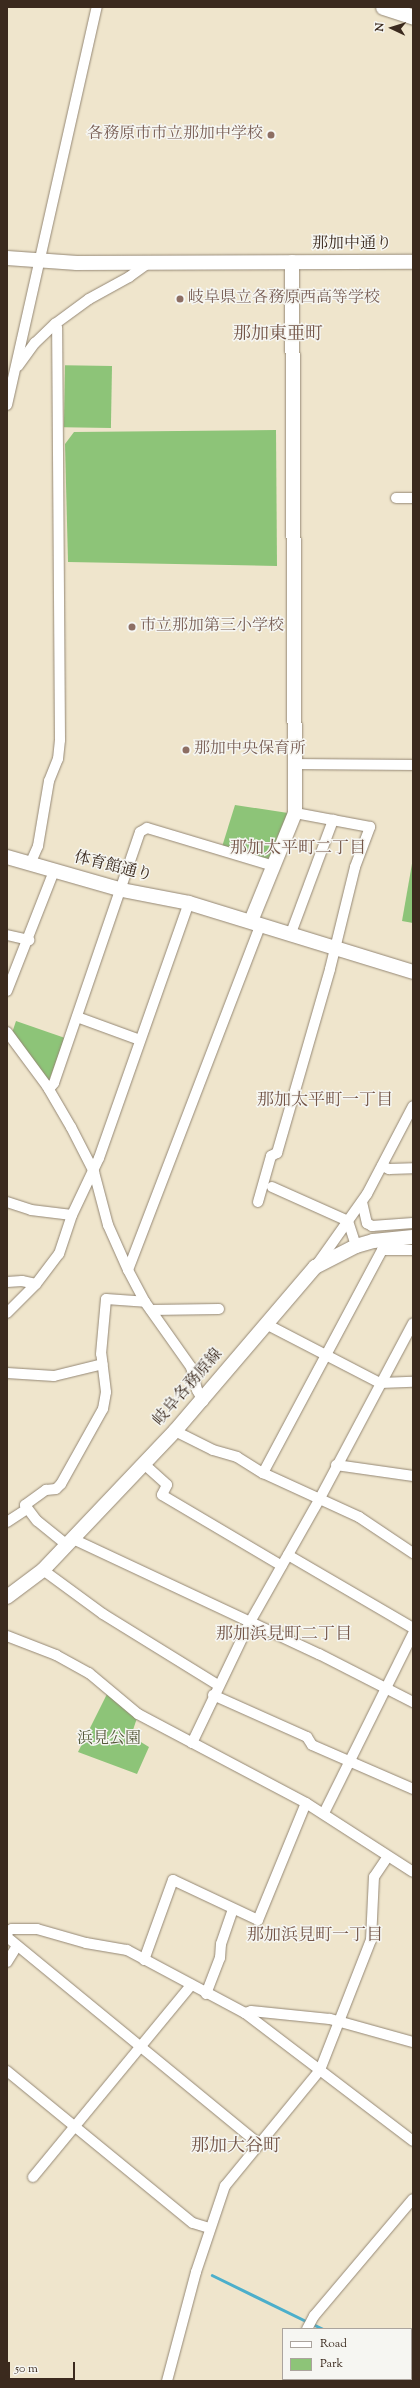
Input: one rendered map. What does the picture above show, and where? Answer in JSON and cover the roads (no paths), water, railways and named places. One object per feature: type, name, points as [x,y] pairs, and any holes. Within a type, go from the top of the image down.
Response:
[{"type":"main road","points":[[383,7],[413,17]]},
{"type":"street","points":[[8,398],[97,7]]},
{"type":"street","points":[[7,258],[40,261]]},
{"type":"street","name":"那加中通り","points":[[40,261],[148,263],[413,262]]},
{"type":"street","points":[[128,1270],[256,923],[274,866],[295,813],[296,764],[292,262]]},
{"type":"street","points":[[14,373],[35,343],[55,324],[89,299],[129,278],[148,263]]},
{"type":"street","points":[[30,864],[39,840],[49,781],[58,759],[60,740],[57,328],[55,324]]},
{"type":"street","points":[[396,498],[413,498]]},
{"type":"street","points":[[296,764],[413,765]]},
{"type":"street","points":[[258,1202],[271,1156],[277,1153],[330,969],[334,946],[355,867],[370,827],[295,813]]},
{"type":"street","points":[[291,933],[333,820]]},
{"type":"street","points":[[49,1089],[54,1083],[122,890],[140,832],[147,828],[274,866]]},
{"type":"street","name":"体育館通り","points":[[7,857],[122,890],[189,903],[256,923]]},
{"type":"street","points":[[7,991],[29,940],[54,870]]},
{"type":"street","points":[[7,1313],[36,1284],[59,1254],[72,1215],[94,1172],[189,903]]},
{"type":"street","points":[[256,923],[334,946],[413,972]]},
{"type":"street","points":[[7,934],[29,940]]},
{"type":"street","points":[[77,1016],[140,1040]]},
{"type":"street","points":[[7,1032],[49,1089],[94,1172],[108,1225],[128,1270],[145,1302],[191,1367],[197,1390],[203,1400]]},
{"type":"street","points":[[315,1267],[362,1202],[413,1106]]},
{"type":"street","points":[[382,1166],[389,1169],[413,1168]]},
{"type":"street","points":[[272,1188],[348,1221],[356,1246]]},
{"type":"street","points":[[7,1202],[32,1210],[72,1215]]},
{"type":"street","points":[[362,1202],[367,1223],[372,1226],[413,1223]]},
{"type":"street","name":"岐阜各務原線","points":[[7,1597],[43,1570],[175,1431],[315,1267],[356,1246],[379,1240],[413,1237]]},
{"type":"street","points":[[262,1473],[382,1250],[413,1250]]},
{"type":"street","points":[[7,1282],[22,1281],[36,1284]]},
{"type":"street","points":[[145,1302],[106,1299],[101,1341],[106,1392],[96,1422],[61,1484],[25,1505],[27,1509],[70,1542],[250,1622],[413,1702]]},
{"type":"street","points":[[151,1310],[219,1309]]},
{"type":"street","points":[[192,1743],[213,1695],[250,1622],[319,1500],[336,1464],[413,1323]]},
{"type":"street","points":[[266,1324],[380,1383],[413,1382]]},
{"type":"street","points":[[7,1373],[54,1376],[103,1364]]},
{"type":"street","points":[[175,1431],[212,1450],[237,1458],[262,1473],[358,1517],[413,1553]]},
{"type":"street","points":[[144,1464],[167,1485],[162,1495],[282,1566]]},
{"type":"street","points":[[336,1464],[413,1476]]},
{"type":"street","points":[[7,1522],[27,1509]]},
{"type":"street","points":[[288,1555],[413,1628]]},
{"type":"street","points":[[43,1570],[103,1614],[218,1685]]},
{"type":"street","points":[[324,1813],[413,1634]]},
{"type":"street","points":[[7,1636],[56,1655],[89,1673],[138,1714],[324,1813],[413,1872]]},
{"type":"street","points":[[213,1695],[307,1737],[312,1745],[413,1789]]},
{"type":"street","points":[[144,1960],[173,1880],[233,1910],[258,1920],[306,1803]]},
{"type":"street","points":[[167,2381],[209,2228],[224,2186],[320,2070],[371,1940],[374,1877],[388,1856]]},
{"type":"street","points":[[206,1994],[220,1958],[222,1944],[233,1910]]},
{"type":"street","points":[[7,1932],[12,1929],[38,1929],[86,1943],[127,1950],[206,1994],[245,2013],[413,2141]]},
{"type":"street","points":[[7,1937],[260,2144]]},
{"type":"street","points":[[7,1962],[17,1946]]},
{"type":"street","points":[[33,2177],[191,1985]]},
{"type":"street","points":[[245,2013],[251,2011],[340,2022],[413,2042]]},
{"type":"street","points":[[7,2071],[193,2223],[209,2228]]},
{"type":"street","points":[[308,2328],[314,2316],[413,2199]]},
{"type":"waterway","points":[[212,2275],[308,2322]]},
{"type":"waterway","points":[[313,2324],[321,2328]]},
{"type":"place","name":"各務原市市立那加中学校","points":[[271,135]]},
{"type":"place","name":"岐阜県立各務原西高等学校","points":[[180,299]]},
{"type":"place","name":"市立那加第三小学校","points":[[132,627]]},
{"type":"place","name":"那加中央保育所","points":[[186,750]]},
{"type":"district","name":"那加東亜町","points":[[278,335]]},
{"type":"district","name":"那加太平町二丁目","points":[[298,850]]},
{"type":"district","name":"那加太平町一丁目","points":[[325,1102]]},
{"type":"district","name":"那加浜見町二丁目","points":[[284,1636]]},
{"type":"district","name":"那加浜見町一丁目","points":[[315,1937]]},
{"type":"district","name":"那加大谷町","points":[[236,2147]]},
{"type":"park label","name":"浜見公園","points":[[109,1740]]}]
